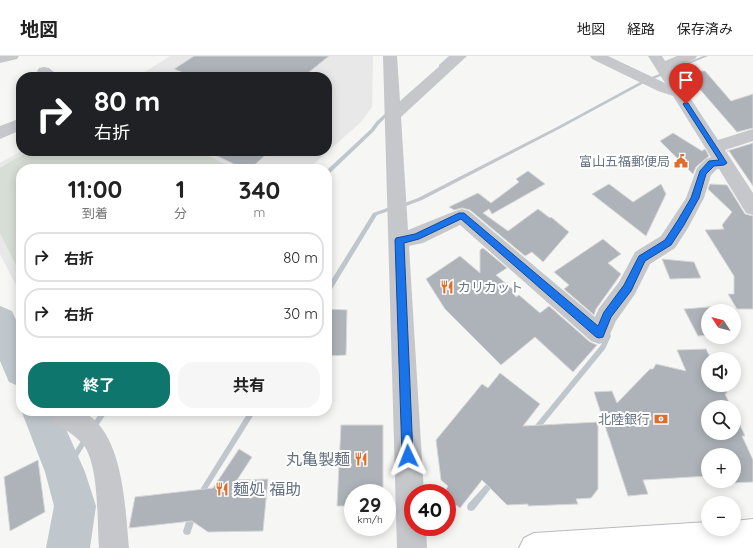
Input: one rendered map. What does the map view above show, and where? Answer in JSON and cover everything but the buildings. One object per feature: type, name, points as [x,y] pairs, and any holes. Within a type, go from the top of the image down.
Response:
[{"type":"main road","points":[[534,548],[753,534]]},
{"type":"street","points":[[0,59],[12,56]]},
{"type":"street","points":[[390,56],[412,548]]},
{"type":"street","points":[[393,107],[403,93],[444,56]]},
{"type":"street","points":[[393,107],[460,56]]},
{"type":"street","points":[[597,56],[663,88],[679,93]]},
{"type":"street","points":[[690,56],[659,62],[753,208]]},
{"type":"street","points":[[0,133],[16,125]]},
{"type":"street","points":[[399,240],[416,237],[462,216],[599,334],[607,315],[628,288],[642,258],[668,242],[681,223],[695,198],[703,172],[719,155],[753,135]]},
{"type":"street","points":[[77,424],[106,470],[114,548]]},
{"type":"shaded area","points":[[170,56],[373,56],[372,107],[360,123],[332,148],[332,72],[145,72]]},
{"type":"shaded area","points":[[16,154],[16,156],[323,156],[314,164],[16,164],[16,285],[0,254],[0,163]]},
{"type":"shaded area","points":[[20,156],[209,156],[224,164],[16,164],[16,265],[0,233],[0,168]]},
{"type":"waterway","points":[[440,66],[451,56]]},
{"type":"waterway","points":[[401,206],[420,199],[558,128],[643,82],[706,56]]},
{"type":"waterway","points":[[332,168],[373,130],[377,123],[389,112]]},
{"type":"waterway","points":[[332,284],[375,214],[393,208]]},
{"type":"waterway","points":[[0,321],[16,358]]},
{"type":"waterway","points":[[534,431],[603,347],[608,336]]},
{"type":"waterway","points":[[41,416],[65,472],[75,506],[68,548]]},
{"type":"waterway","points":[[93,428],[101,416]]},
{"type":"waterway","points":[[200,495],[250,416]]},
{"type":"waterway","points":[[65,472],[86,438]]},
{"type":"waterway","points":[[471,507],[493,481]]},
{"type":"waterway","points":[[187,531],[192,516]]},
{"type":"place","name":"富山五福郵便局","points":[[681,161]]},
{"type":"place","name":"カリカット","points":[[447,287]]},
{"type":"place","name":"北陸銀行","points":[[661,419]]},
{"type":"place","name":"丸亀製麺","points":[[361,459]]},
{"type":"place","name":"麺処 福助","points":[[222,489]]},
{"type":"route","points":[[408,456],[399,240],[416,237],[462,216],[599,334],[607,315],[628,288],[642,258],[668,242],[681,223],[695,198],[703,172],[712,163],[724,163],[686,104]]}]
